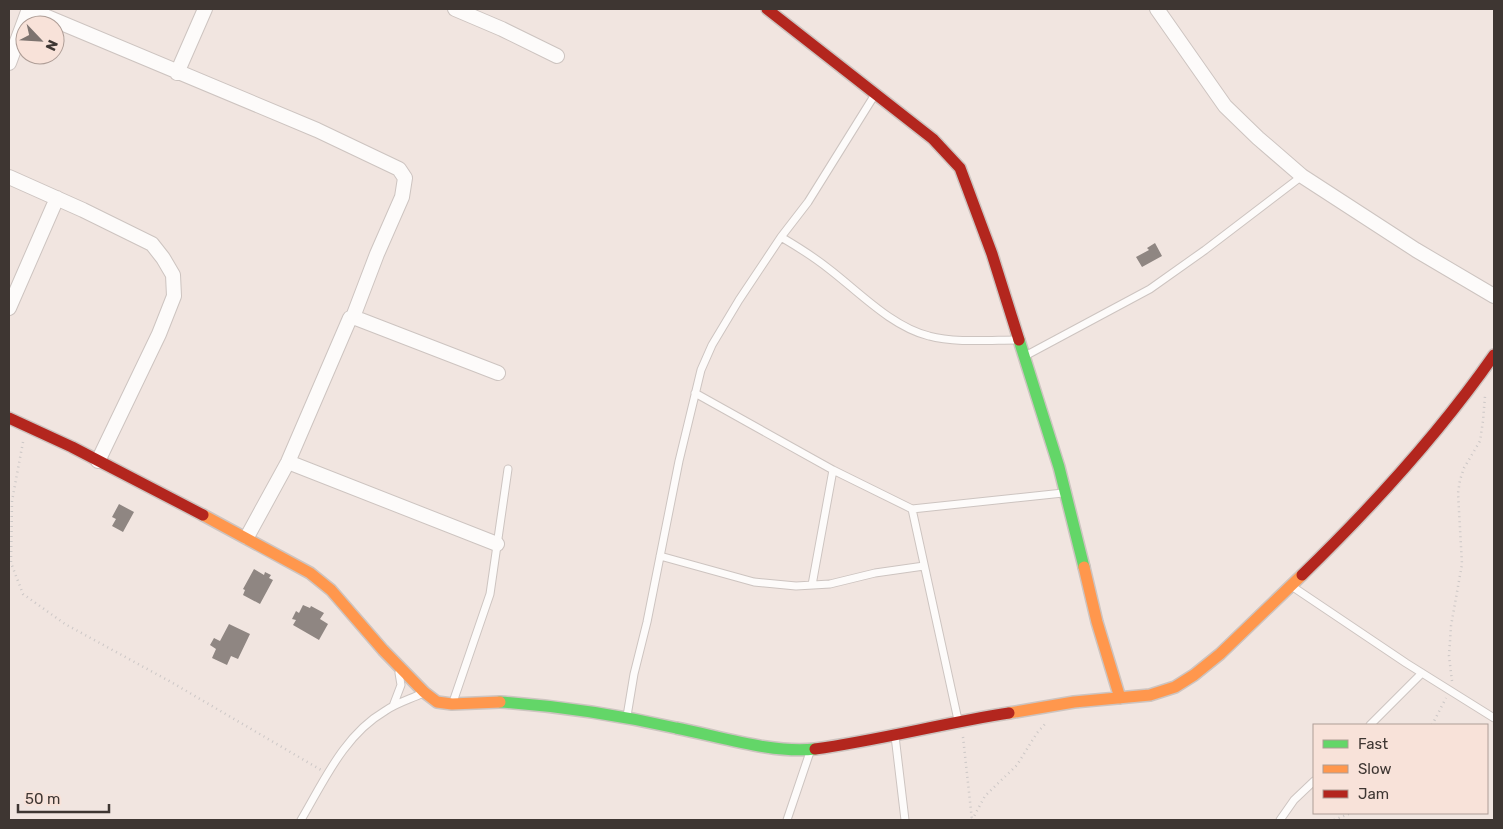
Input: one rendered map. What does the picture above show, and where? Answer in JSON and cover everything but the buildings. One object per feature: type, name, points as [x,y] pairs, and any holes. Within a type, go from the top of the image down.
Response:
[{"type":"street","points":[[9,63],[28,9],[317,130],[399,169],[405,178],[402,197],[377,254],[353,317],[347,322],[288,462],[247,537]]},
{"type":"street","points":[[178,73],[205,9]]},
{"type":"street","points":[[455,9],[502,28],[557,56]]},
{"type":"street","points":[[767,9],[933,139],[960,168],[975,205],[1060,467],[1096,622],[1120,698]]},
{"type":"street","points":[[1157,9],[1225,106],[1302,176],[1416,250],[1494,296]]},
{"type":"street","points":[[9,177],[152,244],[173,275],[174,296],[159,334],[98,461]]},
{"type":"street","points":[[9,308],[57,198]]},
{"type":"street","points":[[353,317],[498,373]]},
{"type":"street","points":[[9,418],[247,537],[310,573],[331,590],[398,665],[424,692],[437,702],[452,704],[497,702],[532,704],[626,717],[783,750],[811,749],[857,743],[960,720],[1074,702],[1150,694],[1174,687],[1194,675],[1220,654],[1329,550],[1415,457],[1462,399],[1494,355]]},
{"type":"street","points":[[288,462],[497,544]]},
{"type":"lane","points":[[626,717],[701,370],[712,345],[739,300],[781,237],[808,202],[875,94]]},
{"type":"lane","points":[[1025,356],[1150,289],[1206,250],[1302,176]]},
{"type":"lane","points":[[781,237],[807,252],[895,320],[914,332],[948,339],[1020,340]]},
{"type":"lane","points":[[695,393],[833,470],[912,508],[1065,492]]},
{"type":"lane","points":[[452,704],[490,594],[508,469]]},
{"type":"lane","points":[[812,585],[833,470]]},
{"type":"lane","points":[[912,508],[960,720]]},
{"type":"lane","points":[[660,556],[754,582],[796,586],[830,584],[875,573],[924,566]]},
{"type":"lane","points":[[1291,586],[1494,718]]},
{"type":"lane","points":[[393,706],[401,685],[398,665]]},
{"type":"lane","points":[[1371,724],[1422,672]]},
{"type":"lane","points":[[301,820],[327,774],[356,734],[372,720],[393,706],[424,692]]},
{"type":"lane","points":[[895,734],[905,820]]},
{"type":"lane","points":[[787,820],[811,749]]},
{"type":"lane","points":[[1280,820],[1294,800],[1313,782]]},
{"type":"path","points":[[1455,694],[1449,656],[1456,594],[1462,564],[1458,493],[1464,468],[1480,440],[1484,421],[1486,389]]},
{"type":"path","points":[[26,426],[12,501],[11,554],[11,563],[23,594],[64,624],[171,682],[327,774]]},
{"type":"path","points":[[1433,724],[1445,700],[1448,689]]},
{"type":"path","points":[[960,720],[972,820]]},
{"type":"path","points":[[972,820],[985,796],[1017,765],[1043,725],[1051,720]]},
{"type":"path","points":[[1334,820],[1349,814]]},
{"type":"traffic: fast","points":[[1019,340],[1059,467],[1084,567]]},
{"type":"traffic: fast","points":[[500,702],[610,715],[764,747],[799,750],[815,749]]},
{"type":"traffic: slow","points":[[203,515],[310,573],[331,590],[383,650],[424,692],[437,702],[452,704],[500,702]]},
{"type":"traffic: slow","points":[[1084,567],[1097,622],[1120,698]]},
{"type":"traffic: slow","points":[[1009,713],[1074,702],[1150,695],[1175,687],[1194,675],[1220,654],[1302,575]]},
{"type":"traffic: jam","points":[[767,9],[933,139],[960,168],[992,254],[1019,340]]},
{"type":"traffic: jam","points":[[1302,575],[1403,470],[1473,385],[1494,355]]},
{"type":"traffic: jam","points":[[9,418],[72,447],[203,515]]},
{"type":"traffic: jam","points":[[815,749],[1009,713]]}]
